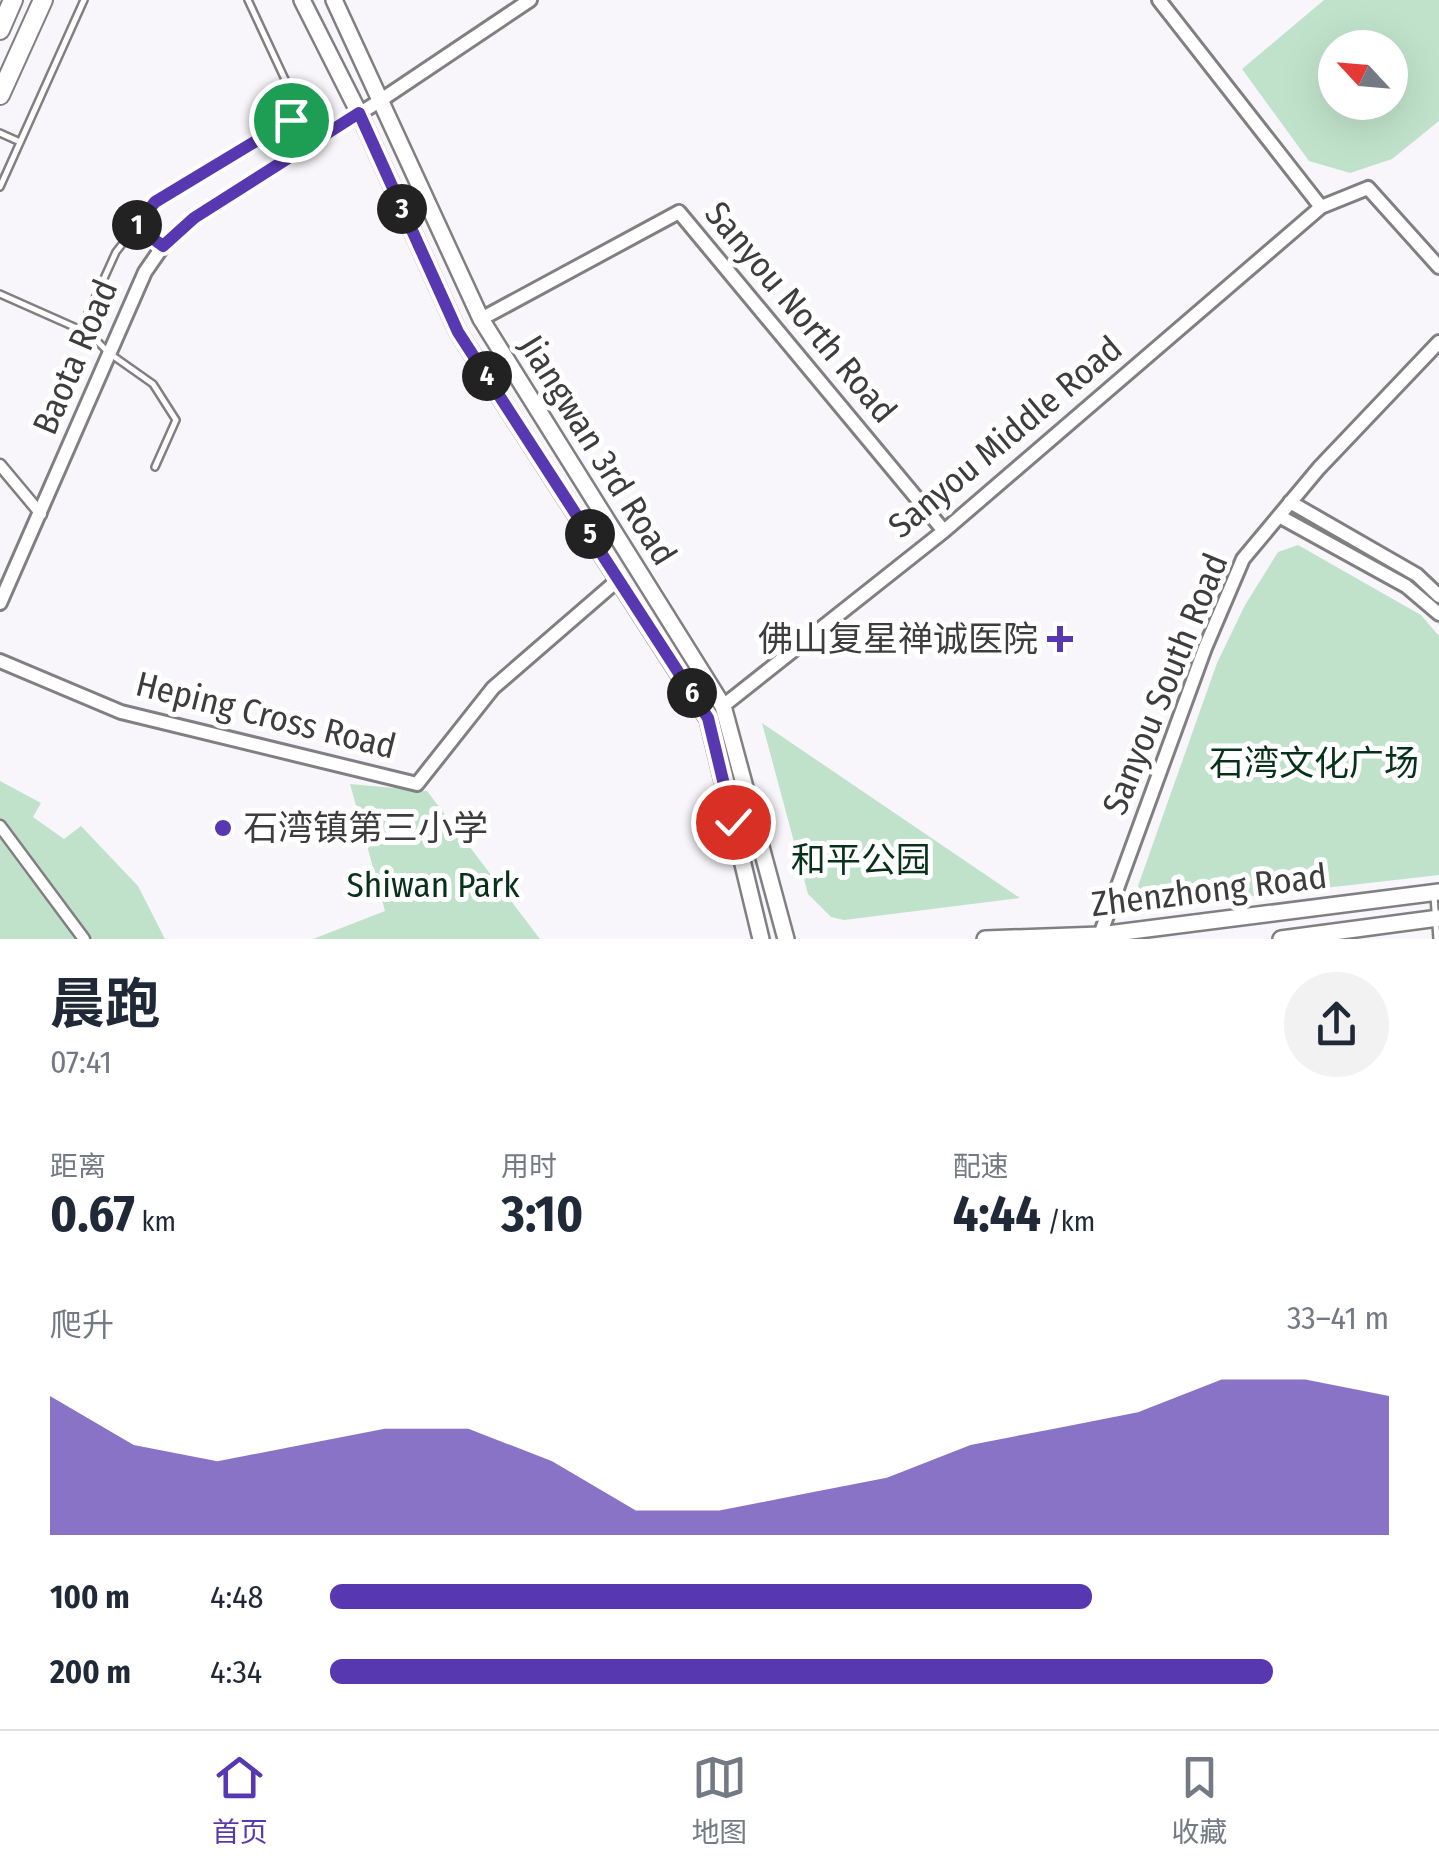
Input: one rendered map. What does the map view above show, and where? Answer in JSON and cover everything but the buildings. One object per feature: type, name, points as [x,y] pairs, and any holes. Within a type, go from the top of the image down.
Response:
[{"type":"main road","points":[[0,95],[43,0]]},
{"type":"main road","name":"Jiangwan 3rd Road","points":[[302,0],[359,113],[458,332],[708,718],[762,939]]},
{"type":"main road","name":"Jiangwan 3rd Road","points":[[334,0],[481,319],[722,706],[786,939]]},
{"type":"main road","points":[[0,30],[12,2]]},
{"type":"main road","name":"Zhenzhong Road","points":[[984,939],[1100,935],[1436,892]]},
{"type":"main road","name":"Zhenzhong Road","points":[[1280,939],[1437,918]]},
{"type":"street","name":"Baota Road","points":[[0,603],[145,272],[163,246],[194,218],[530,0]]},
{"type":"street","points":[[1159,0],[1321,207]]},
{"type":"street","name":"Sanyou Middle Road","points":[[722,706],[944,531],[1321,207],[1368,188],[1439,267]]},
{"type":"street","name":"Sanyou North Road","points":[[481,319],[679,212],[944,531]]},
{"type":"street","name":"Sanyou South Road","points":[[1100,935],[1205,648],[1243,559],[1290,502],[1439,342]]},
{"type":"street","points":[[0,464],[41,514]]},
{"type":"street","points":[[1290,502],[1418,575],[1439,596]]},
{"type":"street","points":[[1279,516],[1406,586],[1439,614]]},
{"type":"street","name":"Heping Cross Road","points":[[0,661],[121,712],[418,784],[493,688],[619,579]]},
{"type":"street","points":[[0,826],[84,939]]},
{"type":"lane","points":[[0,187],[84,0]]},
{"type":"lane","points":[[81,329],[116,252],[155,202],[291,120],[296,103],[248,0]]},
{"type":"lane","points":[[0,133],[21,143]]},
{"type":"lane","points":[[136,226],[163,246]]},
{"type":"lane","points":[[0,294],[81,329],[153,384],[176,420],[155,467]]},
{"type":"lane","points":[[1436,892],[1437,939]]},
{"type":"green space","points":[[1324,0],[1439,0],[1439,121],[1392,159],[1350,173],[1309,161],[1242,69]]},
{"type":"green space","name":"石湾文化广场","points":[[1298,545],[1421,615],[1439,636],[1439,875],[1148,908],[1138,886],[1217,663],[1245,605],[1278,552]]},
{"type":"green space","name":"和平公园","points":[[762,723],[1020,898],[844,920],[831,917],[808,894]]},
{"type":"green space","points":[[0,781],[41,803],[33,817],[64,839],[81,826],[138,886],[165,939],[0,939]]},
{"type":"green space","name":"Shiwan Park","points":[[350,784],[427,791],[540,939],[313,939],[385,911]]},
{"type":"place","name":"佛山复星禅诚医院","points":[[1060,639]]},
{"type":"place","name":"石湾镇第三小学","points":[[223,828]]},
{"type":"route","points":[[291,120],[155,202],[136,226],[163,246],[194,218],[359,113],[458,332],[708,718],[733,822]]}]
